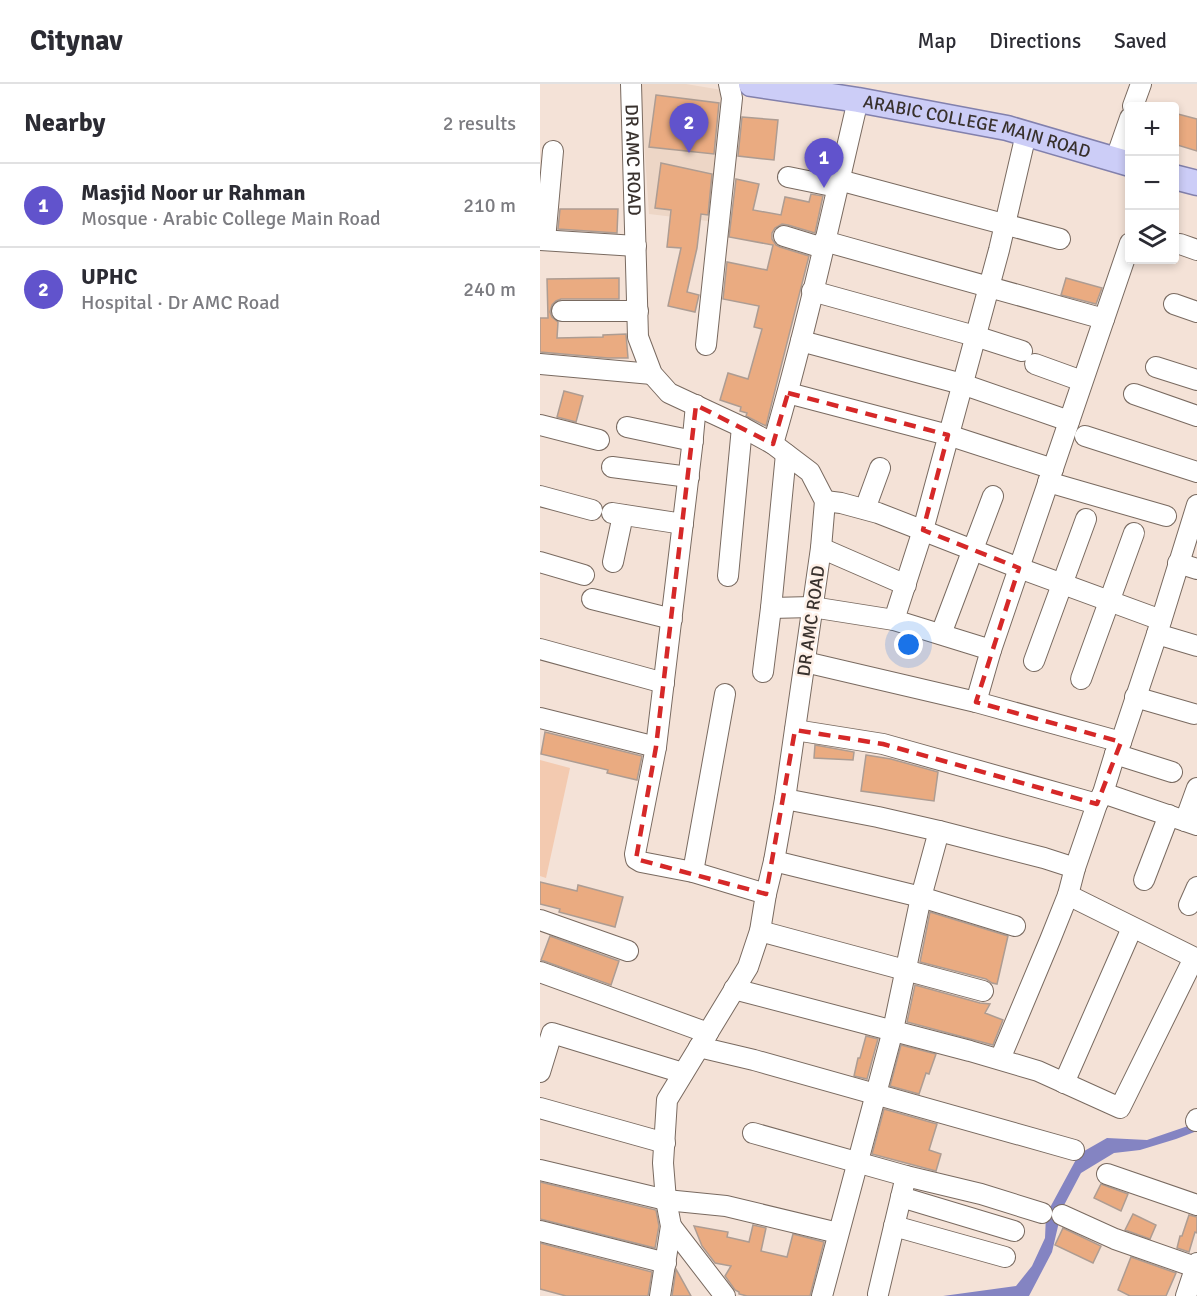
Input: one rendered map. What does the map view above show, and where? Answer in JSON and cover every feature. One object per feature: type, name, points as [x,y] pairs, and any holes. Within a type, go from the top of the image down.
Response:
[{"type":"main road","name":"ARABIC COLLEGE MAIN ROAD","points":[[751,84],[793,87],[1008,128],[1122,163]]},
{"type":"main road","points":[[1179,178],[1197,183]]},
{"type":"street","name":"DR AMC ROAD","points":[[632,84],[638,338],[652,374],[669,393],[742,427],[780,449],[810,472],[825,501],[821,548],[785,799],[760,931],[748,967],[667,1100],[663,1163],[671,1226]]},
{"type":"street","points":[[706,345],[732,98],[729,84]]},
{"type":"street","points":[[1134,102],[1141,84]]},
{"type":"street","points":[[763,672],[771,608],[780,449],[788,393],[858,100]]},
{"type":"street","points":[[894,620],[923,530],[1005,225],[1026,134]]},
{"type":"street","points":[[1122,163],[1125,146]]},
{"type":"street","points":[[553,151],[543,240],[636,246]]},
{"type":"street","points":[[789,177],[838,183],[1060,239]]},
{"type":"street","points":[[784,236],[989,286],[1104,319]]},
{"type":"street","points":[[976,702],[991,650],[1125,258]]},
{"type":"street","points":[[813,291],[975,336],[1082,381]]},
{"type":"street","points":[[1174,304],[1197,312]]},
{"type":"street","points":[[562,311],[638,311]]},
{"type":"street","points":[[801,341],[962,384],[1069,421]]},
{"type":"street","points":[[540,364],[652,374]]},
{"type":"street","points":[[1156,367],[1197,380]]},
{"type":"street","points":[[788,393],[948,435],[1050,475],[1166,516]]},
{"type":"street","points":[[1134,394],[1197,416]]},
{"type":"street","points":[[696,405],[656,747],[635,854],[636,859],[641,862],[693,872],[766,894]]},
{"type":"street","points":[[540,425],[599,440]]},
{"type":"street","points":[[627,427],[693,441]]},
{"type":"street","points":[[728,576],[742,427]]},
{"type":"street","points":[[1085,436],[1197,472]]},
{"type":"street","points":[[612,467],[689,477]]},
{"type":"street","points":[[865,509],[880,468]]},
{"type":"street","points":[[540,496],[592,510]]},
{"type":"street","points":[[941,634],[993,496]]},
{"type":"street","points":[[825,501],[878,513],[1019,568],[1110,600],[1197,646]]},
{"type":"street","points":[[1000,1059],[1068,895],[1075,868],[1159,627],[1188,566],[1197,505]]},
{"type":"street","points":[[612,562],[618,514],[683,524]]},
{"type":"street","points":[[1034,661],[1086,519]]},
{"type":"street","points":[[1081,679],[1134,533]]},
{"type":"street","points":[[821,548],[906,585]]},
{"type":"street","points":[[540,562],[584,575]]},
{"type":"street","points":[[592,599],[672,619]]},
{"type":"street","points":[[771,608],[812,608],[894,620],[991,650]]},
{"type":"street","points":[[540,649],[664,683]]},
{"type":"street","points":[[805,662],[976,702],[1118,748],[1172,772]]},
{"type":"street","points":[[693,872],[725,694]]},
{"type":"street","points":[[1135,697],[1194,714]]},
{"type":"street","points":[[540,718],[656,747]]},
{"type":"street","points":[[795,730],[883,744],[1184,820]]},
{"type":"street","points":[[1144,880],[1184,820],[1197,789]]},
{"type":"street","points":[[785,799],[939,831],[1075,868]]},
{"type":"street","points":[[822,1296],[893,1030],[921,897],[939,831]]},
{"type":"street","points":[[774,861],[921,897],[1015,926]]},
{"type":"street","points":[[734,989],[1000,1059],[1038,1071],[1120,1108],[1196,959],[1068,895]]},
{"type":"street","points":[[540,920],[628,951]]},
{"type":"street","points":[[1064,1083],[1132,928]]},
{"type":"street","points":[[760,931],[983,991]]},
{"type":"street","points":[[540,972],[754,1060],[1074,1150]]},
{"type":"street","points":[[540,1072],[552,1033],[683,1073]]},
{"type":"street","points":[[540,1108],[665,1143]]},
{"type":"street","points":[[753,1133],[857,1163],[981,1194],[1042,1213]]},
{"type":"street","points":[[540,1170],[666,1200],[726,1206],[838,1233]]},
{"type":"street","points":[[1107,1174],[1197,1205]]},
{"type":"street","points":[[878,1294],[906,1176]]},
{"type":"street","points":[[901,1197],[1014,1231]]},
{"type":"street","points":[[1062,1215],[1115,1239],[1196,1265],[1186,1296]]},
{"type":"street","points":[[660,1296],[671,1226]]},
{"type":"street","points":[[671,1226],[725,1296]]},
{"type":"street","points":[[894,1226],[1005,1257]]},
{"type":"street","points":[[540,1231],[666,1263]]},
{"type":"highlighted area","points":[[788,393],[948,435],[923,530],[1019,568],[976,702],[1121,742],[1097,804],[883,744],[795,730],[766,894],[636,859],[656,747],[696,405],[773,444]]},
{"type":"shaded area","points":[[640,84],[686,84],[740,93],[724,223],[649,214]]},
{"type":"shaded area","points":[[540,760],[570,768],[546,878],[540,876]]},
{"type":"water","points":[[1191,1125],[1197,1131],[1140,1150],[1114,1153],[1081,1173],[1062,1209],[1052,1252],[1029,1296],[943,1296],[1016,1286],[1032,1266],[1045,1238],[1046,1215],[1079,1154],[1107,1138],[1147,1140]]},
{"type":"building","points":[[656,95],[719,103],[714,154],[649,147]]},
{"type":"building","points":[[1179,114],[1197,119],[1197,151],[1179,146]]},
{"type":"building","points":[[742,117],[778,120],[774,160],[738,156]]},
{"type":"building","points":[[661,163],[712,174],[708,215],[701,214],[697,248],[687,292],[699,295],[695,312],[668,306],[681,248],[667,247],[671,210],[655,208]]},
{"type":"building","points":[[736,179],[759,184],[753,210],[781,215],[785,197],[809,202],[811,194],[823,196],[815,233],[782,224],[772,233],[772,239],[776,245],[809,256],[766,426],[746,416],[747,413],[740,411],[741,407],[720,400],[728,373],[748,379],[762,329],[754,327],[759,306],[723,299],[727,262],[767,270],[773,245],[729,237]]},
{"type":"building","points":[[560,209],[618,209],[617,233],[558,229]]},
{"type":"building","points":[[619,278],[619,299],[561,299],[552,305],[550,312],[558,322],[557,338],[626,334],[628,358],[540,352],[540,318],[548,318],[547,279]]},
{"type":"building","points":[[1066,278],[1102,288],[1096,304],[1061,295]]},
{"type":"building","points":[[564,391],[583,396],[576,422],[557,417]]},
{"type":"building","points":[[545,732],[642,756],[637,780],[607,773],[608,770],[541,754]]},
{"type":"building","points":[[815,745],[854,752],[853,760],[814,758]]},
{"type":"building","points":[[866,755],[891,759],[938,772],[934,801],[861,791]]},
{"type":"building","points":[[540,882],[577,891],[578,885],[623,897],[615,927],[559,912],[560,909],[540,904]]},
{"type":"building","points":[[930,912],[1008,936],[997,984],[920,962]]},
{"type":"building","points":[[550,936],[619,961],[611,985],[541,960]]},
{"type":"building","points":[[915,985],[990,1004],[985,1013],[1003,1020],[993,1045],[907,1022]]},
{"type":"building","points":[[866,1036],[878,1039],[867,1079],[854,1076]]},
{"type":"building","points":[[901,1045],[936,1054],[919,1094],[890,1086]]},
{"type":"building","points":[[884,1109],[937,1124],[929,1150],[941,1154],[936,1171],[872,1154]]},
{"type":"building","points":[[540,1182],[656,1210],[659,1226],[655,1248],[540,1219]]},
{"type":"building","points":[[1101,1184],[1128,1194],[1121,1211],[1094,1198]]},
{"type":"building","points":[[1133,1214],[1156,1225],[1150,1239],[1125,1230]]},
{"type":"building","points":[[1189,1215],[1197,1217],[1197,1233],[1195,1232],[1189,1252],[1177,1248]]},
{"type":"building","points":[[753,1225],[766,1228],[761,1251],[787,1257],[793,1234],[824,1242],[810,1296],[739,1294],[725,1276],[731,1266],[715,1263],[702,1246],[694,1226],[728,1232],[727,1237],[749,1242]]},
{"type":"building","points":[[1063,1228],[1101,1246],[1093,1263],[1055,1245]]},
{"type":"building","points":[[540,1243],[652,1272],[648,1296],[566,1296],[540,1289]]},
{"type":"building","points":[[1131,1257],[1176,1273],[1166,1296],[1130,1296],[1118,1290]]},
{"type":"building","points":[[676,1269],[691,1296],[672,1296]]},
{"type":"place","name":"UPHC","points":[[689,153]]},
{"type":"place","name":"Masjid Noor ur Rahman","points":[[824,188]]}]
